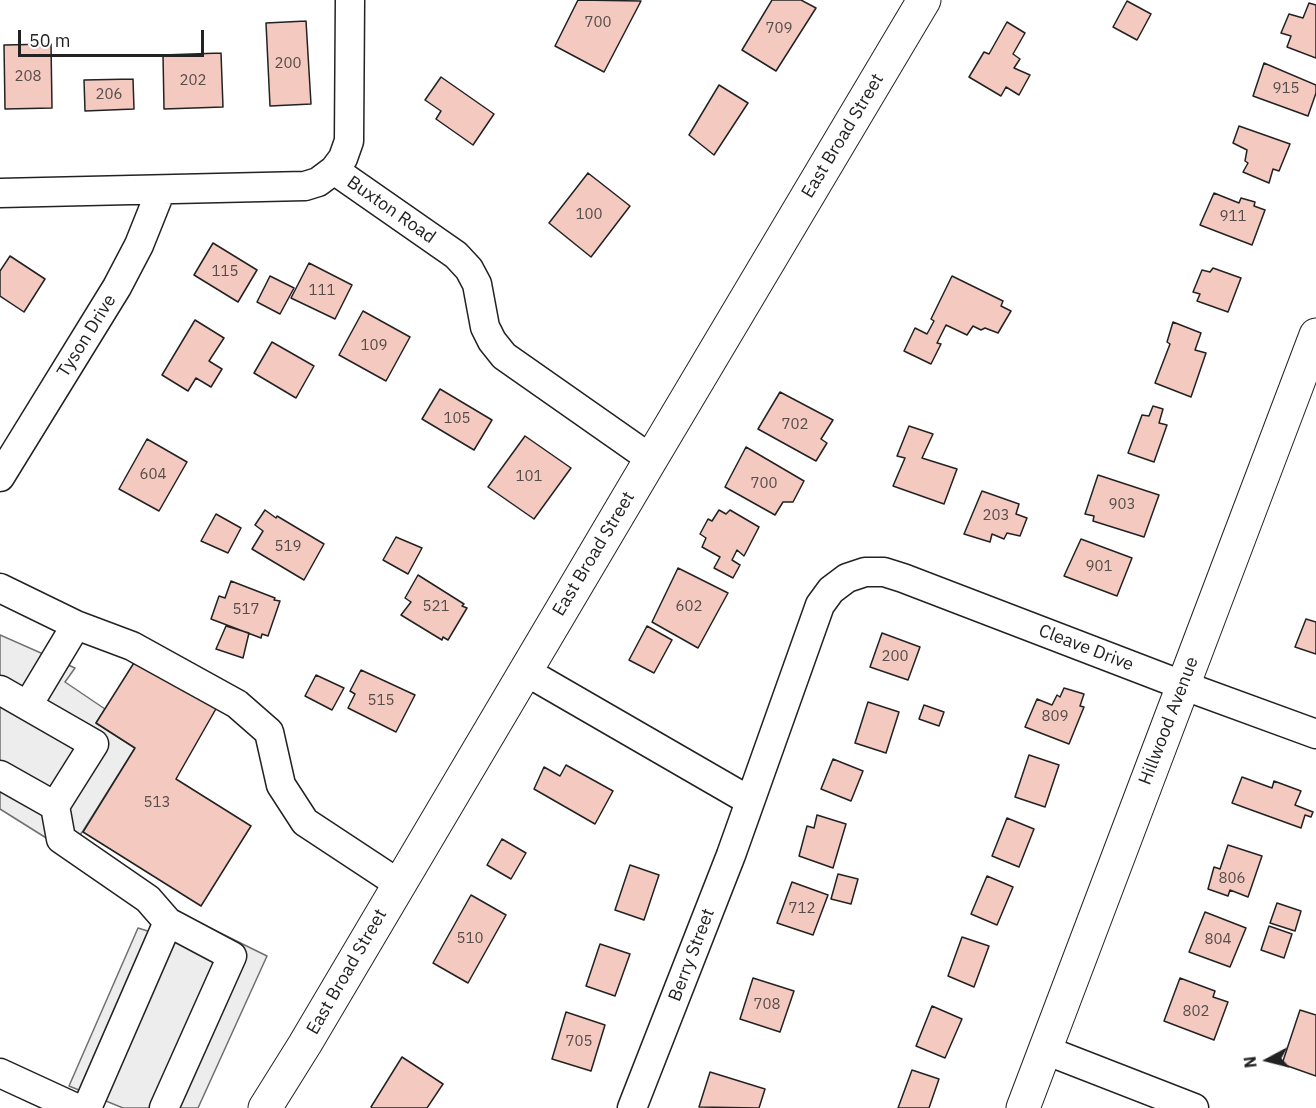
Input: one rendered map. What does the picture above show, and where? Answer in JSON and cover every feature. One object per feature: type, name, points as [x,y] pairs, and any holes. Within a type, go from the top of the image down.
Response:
[{"type":"main road","name":"East Broad Street","points":[[265,1108],[924,0]]},
{"type":"main road","name":"Hillwood Avenue","points":[[1023,1108],[1316,335]]},
{"type":"street","points":[[334,170],[343,158],[349,141],[350,0]]},
{"type":"street","name":"Buxton Road","points":[[0,193],[305,186],[318,182],[334,170],[456,255],[469,269],[477,284],[485,327],[492,341],[504,356],[651,459]]},
{"type":"street","name":"Tyson Drive","points":[[0,477],[117,287],[139,245],[161,190]]},
{"type":"street","name":"Cleave Drive","points":[[855,575],[865,572],[884,572],[903,578],[1316,734]]},
{"type":"street","name":"Berry Street","points":[[632,1108],[731,855],[820,605],[831,590],[855,575]]},
{"type":"street","points":[[0,588],[75,625],[132,645],[237,704],[269,732],[281,785],[305,822],[399,884]]},
{"type":"street","points":[[28,705],[75,625]]},
{"type":"street","points":[[525,671],[750,801]]},
{"type":"street","points":[[0,690],[94,744],[55,806],[61,839],[148,898],[168,922],[232,956],[164,1108]]},
{"type":"street","points":[[0,775],[55,806]]},
{"type":"street","points":[[87,1108],[168,922]]},
{"type":"street","points":[[1045,1050],[1194,1108]]},
{"type":"street","points":[[0,1073],[76,1108]]},
{"type":"shaded area","points":[[0,635],[75,668],[65,682],[105,709],[96,723],[135,748],[83,831],[67,851],[0,809]]},
{"type":"shaded area","points":[[167,907],[267,956],[198,1108],[123,1108],[69,1086],[138,928],[154,933]]},
{"type":"building","points":[[578,0],[641,1],[604,72],[555,46]]},
{"type":"building","points":[[772,0],[801,0],[816,8],[776,71],[742,50]]},
{"type":"building","points":[[1127,1],[1151,14],[1137,40],[1113,27]]},
{"type":"building","points":[[1309,3],[1316,5],[1316,58],[1287,47],[1291,36],[1281,33],[1289,14],[1303,18]]},
{"type":"building","points":[[306,21],[311,104],[270,106],[266,23]]},
{"type":"building","points":[[1007,22],[1025,33],[1013,54],[1020,59],[1014,68],[1030,75],[1019,95],[1006,87],[1001,96],[969,77],[984,52],[989,54]]},
{"type":"building","points":[[51,44],[52,108],[5,109],[4,45]]},
{"type":"building","points":[[221,53],[223,107],[164,109],[163,55]]},
{"type":"building","points":[[1264,63],[1316,85],[1316,93],[1308,116],[1253,96]]},
{"type":"building","points":[[441,77],[494,114],[473,145],[436,119],[441,111],[425,100]]},
{"type":"building","points":[[133,79],[134,109],[85,111],[84,80]]},
{"type":"building","points":[[719,85],[748,103],[714,155],[689,135]]},
{"type":"building","points":[[1239,126],[1290,144],[1279,171],[1273,169],[1269,183],[1243,172],[1248,163],[1245,161],[1247,150],[1233,143]]},
{"type":"building","points":[[588,173],[630,206],[591,257],[549,223]]},
{"type":"building","points":[[1214,193],[1239,203],[1241,198],[1255,202],[1254,206],[1265,210],[1252,245],[1200,225]]},
{"type":"building","points":[[213,243],[257,270],[238,302],[194,275]]},
{"type":"building","points":[[10,256],[45,279],[24,312],[0,296],[0,271]]},
{"type":"building","points":[[309,263],[352,285],[335,319],[291,298]]},
{"type":"building","points":[[1213,268],[1241,278],[1228,312],[1197,301],[1200,294],[1193,292],[1202,270],[1210,272]]},
{"type":"building","points":[[270,276],[294,288],[280,314],[257,302]]},
{"type":"building","points":[[952,276],[1003,301],[1001,306],[1011,311],[998,333],[973,326],[967,335],[946,325],[937,343],[941,344],[931,364],[904,351],[915,328],[927,334],[934,321],[931,319]]},
{"type":"building","points":[[363,311],[410,337],[386,381],[339,355]]},
{"type":"building","points":[[195,320],[224,338],[209,361],[222,369],[211,387],[196,378],[188,391],[162,375]]},
{"type":"building","points":[[1173,322],[1201,333],[1195,350],[1206,353],[1191,397],[1155,383],[1170,344],[1167,342]]},
{"type":"building","points":[[272,342],[314,366],[296,398],[254,373]]},
{"type":"building","points":[[440,389],[492,420],[474,450],[422,419]]},
{"type":"building","points":[[780,392],[833,420],[821,439],[827,443],[816,461],[758,429]]},
{"type":"building","points":[[1153,406],[1163,409],[1159,423],[1167,425],[1154,462],[1128,453],[1142,415],[1149,416]]},
{"type":"building","points":[[909,426],[933,434],[922,458],[957,469],[944,504],[893,486],[905,458],[897,456]]},
{"type":"building","points":[[525,436],[571,468],[534,519],[488,487]]},
{"type":"building","points":[[147,439],[187,462],[159,511],[119,489]]},
{"type":"building","points":[[746,447],[804,481],[793,502],[783,502],[775,515],[725,487]]},
{"type":"building","points":[[1098,475],[1159,495],[1144,537],[1093,521],[1094,516],[1085,514]]},
{"type":"building","points":[[982,491],[1019,504],[1016,514],[1027,518],[1020,536],[1007,533],[1004,539],[992,534],[990,542],[964,534]]},
{"type":"building","points":[[265,510],[324,544],[304,580],[252,549],[263,531],[255,525]]},
{"type":"building","points":[[719,510],[726,514],[730,510],[759,527],[744,556],[737,550],[732,560],[740,565],[733,578],[714,568],[720,557],[702,547],[706,538],[700,534],[708,519],[712,521]]},
{"type":"building","points":[[216,514],[241,528],[228,553],[201,541]]},
{"type":"building","points":[[396,537],[422,548],[408,574],[383,560]]},
{"type":"building","points":[[1081,539],[1132,558],[1117,596],[1064,576]]},
{"type":"building","points":[[678,568],[728,593],[698,648],[652,622]]},
{"type":"building","points":[[418,575],[467,608],[448,640],[443,637],[442,640],[401,615],[411,602],[405,598]]},
{"type":"building","points":[[231,581],[280,601],[268,636],[262,634],[261,638],[211,619],[219,596],[225,598]]},
{"type":"building","points":[[1306,619],[1316,622],[1316,654],[1295,647]]},
{"type":"building","points":[[226,626],[249,633],[243,658],[216,649]]},
{"type":"building","points":[[647,626],[672,640],[654,673],[629,660]]},
{"type":"building","points":[[882,633],[920,647],[908,680],[870,667]]},
{"type":"building","points":[[137,658],[217,707],[176,779],[251,826],[201,906],[83,832],[135,748],[96,723]]},
{"type":"building","points":[[361,670],[415,695],[396,732],[348,708],[355,694],[350,691]]},
{"type":"building","points":[[316,675],[344,688],[332,710],[305,696]]},
{"type":"building","points":[[1064,688],[1084,694],[1080,706],[1084,707],[1069,744],[1025,727],[1037,699],[1052,705],[1057,695],[1060,697]]},
{"type":"building","points":[[868,702],[899,712],[886,753],[855,743]]},
{"type":"building","points":[[924,705],[944,712],[939,726],[919,719]]},
{"type":"building","points":[[1029,755],[1059,765],[1045,807],[1015,797]]},
{"type":"building","points":[[833,759],[863,771],[851,801],[821,789]]},
{"type":"building","points":[[566,765],[613,791],[595,824],[534,789],[544,767],[560,776]]},
{"type":"building","points":[[1242,777],[1272,788],[1274,781],[1301,791],[1295,805],[1313,812],[1311,817],[1305,815],[1301,828],[1232,803]]},
{"type":"building","points":[[817,815],[846,824],[833,868],[799,856],[807,826],[814,828]]},
{"type":"building","points":[[1007,818],[1034,829],[1019,867],[992,856]]},
{"type":"building","points":[[502,839],[526,853],[511,879],[487,865]]},
{"type":"building","points":[[1228,845],[1262,856],[1248,897],[1230,890],[1228,896],[1208,889],[1214,867],[1220,869]]},
{"type":"building","points":[[630,865],[659,875],[644,920],[615,910]]},
{"type":"building","points":[[838,874],[858,879],[851,904],[831,899]]},
{"type":"building","points":[[987,876],[1013,887],[997,925],[971,914]]},
{"type":"building","points":[[792,882],[828,895],[813,935],[777,923]]},
{"type":"building","points":[[471,895],[506,915],[468,983],[433,963]]},
{"type":"building","points":[[1277,903],[1301,911],[1295,931],[1270,923]]},
{"type":"building","points":[[1205,912],[1246,928],[1230,967],[1189,952]]},
{"type":"building","points":[[1269,926],[1292,934],[1284,958],[1261,950]]},
{"type":"building","points":[[962,937],[989,946],[974,987],[948,976]]},
{"type":"building","points":[[600,944],[630,954],[615,996],[586,986]]},
{"type":"building","points":[[753,978],[794,991],[780,1032],[740,1019]]},
{"type":"building","points":[[1180,978],[1215,991],[1213,997],[1228,1002],[1214,1040],[1164,1021]]},
{"type":"building","points":[[932,1006],[962,1019],[945,1058],[916,1046]]},
{"type":"building","points":[[1300,1010],[1316,1015],[1316,1076],[1282,1064]]},
{"type":"building","points":[[566,1012],[605,1025],[591,1071],[552,1059]]},
{"type":"building","points":[[402,1057],[443,1084],[427,1108],[372,1108],[371,1107]]},
{"type":"building","points":[[912,1070],[939,1079],[929,1108],[898,1108]]},
{"type":"building","points":[[710,1072],[765,1089],[759,1108],[699,1107]]}]
